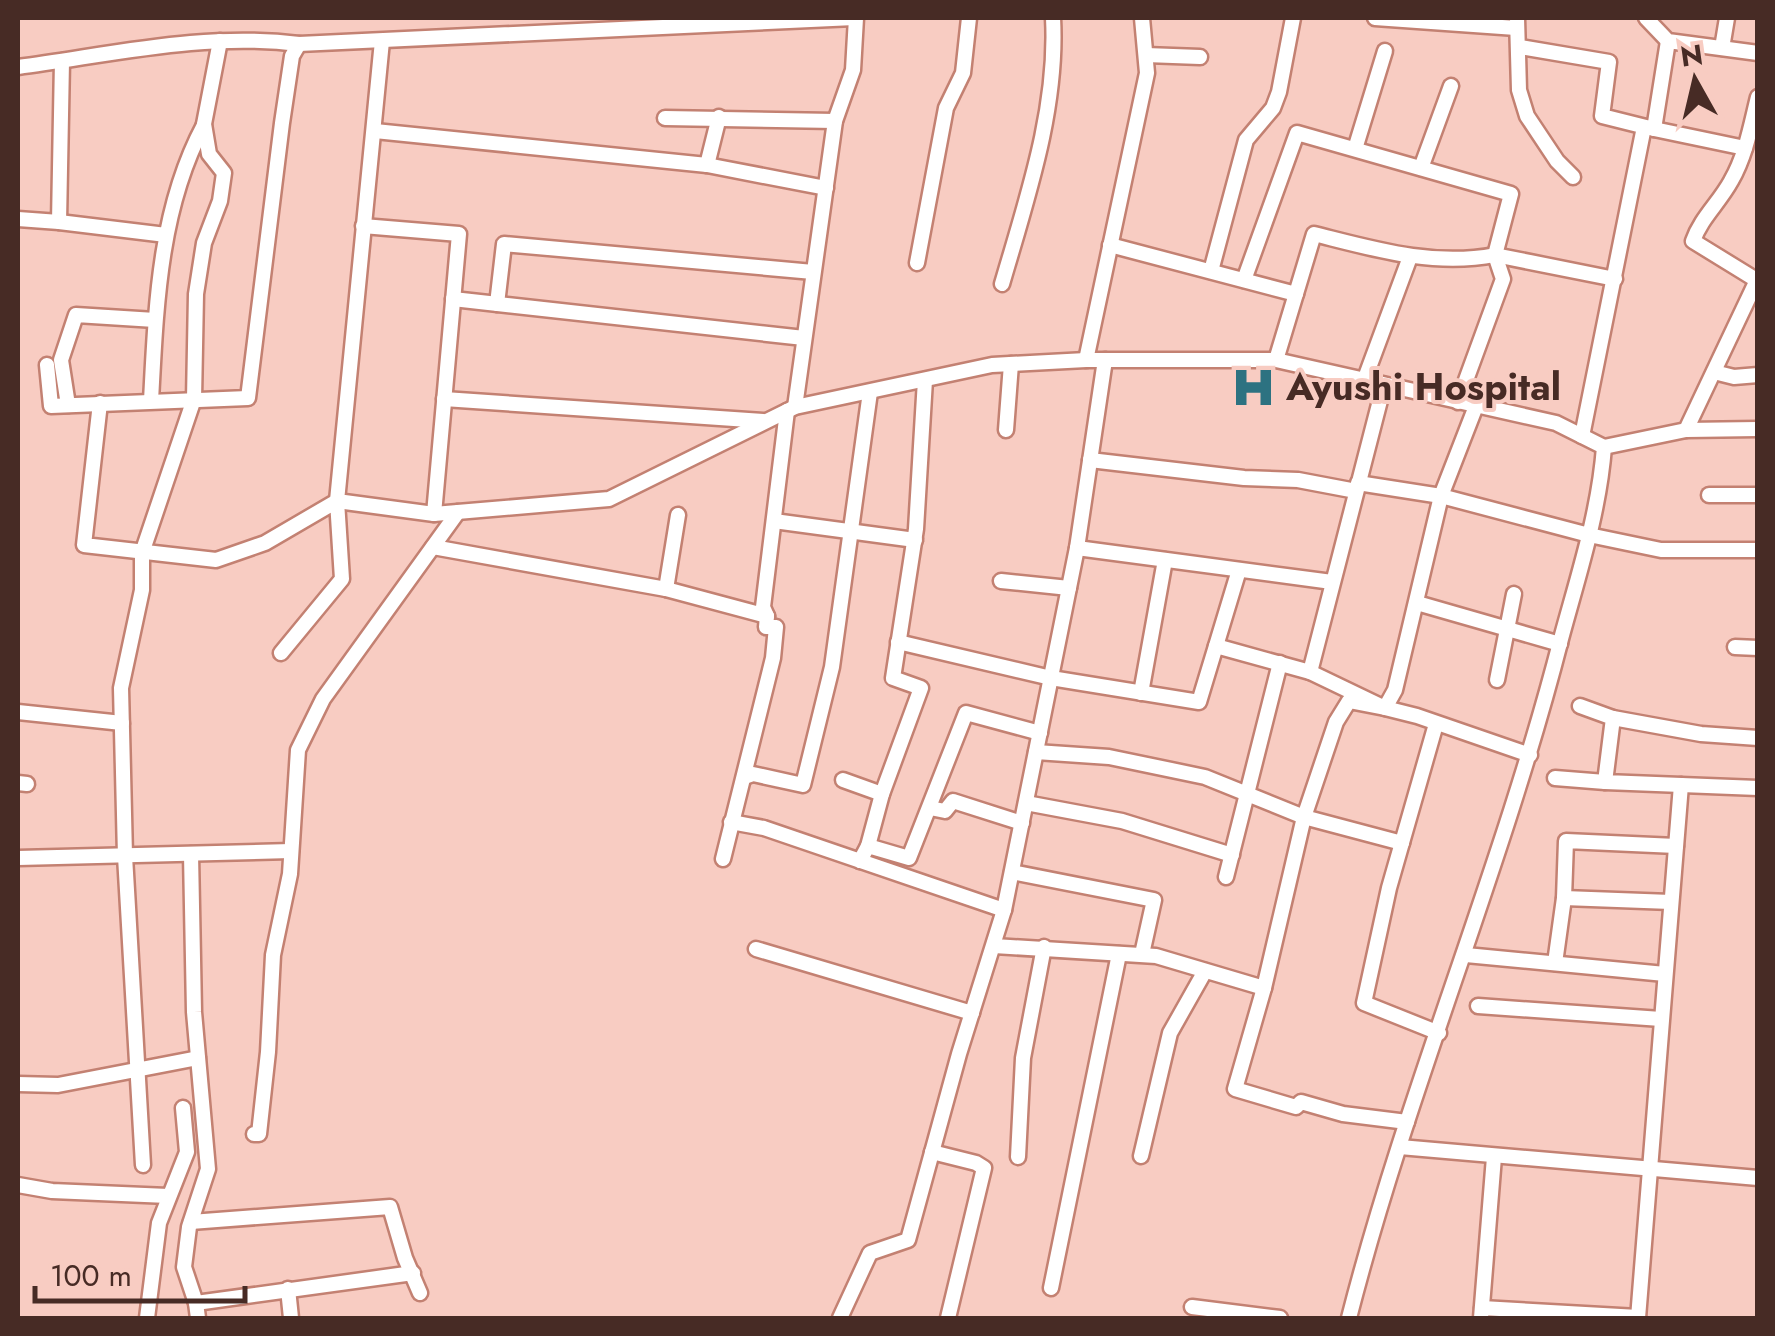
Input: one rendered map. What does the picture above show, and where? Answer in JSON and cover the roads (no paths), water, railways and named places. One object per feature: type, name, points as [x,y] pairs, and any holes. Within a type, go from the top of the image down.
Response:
[{"type":"street","points":[[18,67],[220,41],[382,41],[683,22],[855,18],[853,70],[836,121],[774,521],[763,607],[766,627],[776,627],[773,658],[724,859]]},
{"type":"street","points":[[917,263],[946,108],[963,73],[969,18]]},
{"type":"street","points":[[1002,284],[1035,173],[1055,49],[1053,18]]},
{"type":"street","points":[[1086,360],[1148,72],[1142,18]]},
{"type":"street","points":[[1211,271],[1246,140],[1274,108],[1293,18]]},
{"type":"street","points":[[1375,18],[1517,23],[1519,90],[1526,116],[1556,160],[1573,177]]},
{"type":"street","points":[[1646,18],[1668,41],[1758,53]]},
{"type":"street","points":[[1722,48],[1727,18]]},
{"type":"street","points":[[151,401],[155,320],[166,234],[189,153],[204,124],[220,41]]},
{"type":"street","points":[[281,653],[342,578],[336,501],[382,41]]},
{"type":"street","points":[[1582,436],[1668,41]]},
{"type":"street","points":[[47,365],[51,406],[248,398],[282,123],[292,56],[298,44]]},
{"type":"street","points":[[1520,47],[1609,62],[1602,116],[1745,148]]},
{"type":"street","points":[[1356,150],[1385,52]]},
{"type":"street","points":[[1146,55],[1200,57]]},
{"type":"street","points":[[59,222],[62,61]]},
{"type":"street","points":[[1421,168],[1451,86]]},
{"type":"street","points":[[1686,430],[1757,280],[1693,241],[1699,224],[1732,180],[1758,97]]},
{"type":"street","points":[[708,165],[720,117]]},
{"type":"street","points":[[664,118],[836,121]]},
{"type":"street","points":[[143,1164],[125,856],[121,688],[142,590],[142,553],[194,399],[196,294],[204,243],[220,201],[224,174],[209,154],[204,124]]},
{"type":"street","points":[[374,132],[708,165],[826,188]]},
{"type":"street","points":[[1244,280],[1297,133],[1511,194],[1495,255],[1503,279],[1458,402]]},
{"type":"street","points":[[18,218],[166,234]]},
{"type":"street","points":[[363,226],[460,234],[434,514]]},
{"type":"street","points":[[1276,360],[1314,234],[1410,258],[1495,255],[1615,279]]},
{"type":"street","points":[[498,304],[504,244],[813,272]]},
{"type":"street","points":[[1110,244],[1296,294]]},
{"type":"street","points":[[1364,381],[1410,258]]},
{"type":"street","points":[[454,299],[804,338]]},
{"type":"street","points":[[68,405],[62,360],[76,315],[155,320]]},
{"type":"street","points":[[840,1318],[870,1253],[908,1240],[1004,910],[1078,548],[1104,360]]},
{"type":"street","points":[[100,403],[84,546],[216,560],[265,543],[336,501],[434,514],[609,499],[791,409],[1011,364],[1276,360],[1556,423],[1604,448],[1686,430],[1758,429]]},
{"type":"street","points":[[1006,430],[1011,364]]},
{"type":"street","points":[[1714,372],[1734,377],[1758,376]]},
{"type":"street","points":[[860,861],[921,688],[892,678],[915,540],[925,380]]},
{"type":"street","points":[[1310,672],[1384,385]]},
{"type":"street","points":[[744,776],[752,774],[803,785],[832,666],[870,392]]},
{"type":"street","points":[[444,399],[766,422]]},
{"type":"street","points":[[1385,708],[1394,690],[1418,602],[1441,496],[1476,406]]},
{"type":"street","points":[[1349,1318],[1408,1122],[1530,755],[1589,535],[1601,485],[1604,448]]},
{"type":"street","points":[[1090,460],[1441,496],[1661,550],[1758,550]]},
{"type":"street","points":[[1709,495],[1758,495]]},
{"type":"street","points":[[254,1134],[259,1134],[266,1082],[273,955],[290,874],[298,750],[323,700],[458,512]]},
{"type":"street","points":[[666,589],[678,514]]},
{"type":"street","points":[[774,521],[915,540]]},
{"type":"street","points":[[434,547],[666,589],[767,616]]},
{"type":"street","points":[[1078,548],[1332,582]]},
{"type":"street","points":[[1140,693],[1165,560]]},
{"type":"street","points":[[898,642],[1051,678],[1199,702],[1240,570]]},
{"type":"street","points":[[1001,581],[1068,588]]},
{"type":"street","points":[[1496,680],[1514,594]]},
{"type":"street","points":[[1418,602],[1560,644]]},
{"type":"street","points":[[1216,646],[1310,672],[1385,708]]},
{"type":"street","points":[[1735,647],[1758,648]]},
{"type":"street","points":[[1226,877],[1280,663]]},
{"type":"street","points":[[1408,1122],[1343,1114],[1301,1102],[1296,1107],[1235,1089],[1264,988],[1304,817],[1336,722],[1349,702],[1385,708],[1530,755]]},
{"type":"street","points":[[1580,706],[1613,718],[1700,734],[1758,738]]},
{"type":"street","points":[[18,712],[122,723]]},
{"type":"street","points":[[868,846],[909,858],[966,713],[1040,733]]},
{"type":"street","points":[[1604,782],[1613,718]]},
{"type":"street","points":[[1436,724],[1402,843],[1364,1003],[1439,1033]]},
{"type":"street","points":[[1036,752],[1110,757],[1204,778],[1304,817],[1402,843]]},
{"type":"street","points":[[1556,778],[1758,788]]},
{"type":"street","points":[[843,780],[882,794]]},
{"type":"street","points":[[1494,1157],[1482,1314],[1638,1318],[1681,785]]},
{"type":"street","points":[[930,808],[945,811],[953,801],[1022,823]]},
{"type":"street","points":[[1026,804],[1122,821],[1232,855]]},
{"type":"street","points":[[731,822],[764,828],[1004,910]]},
{"type":"street","points":[[1555,964],[1564,898],[1566,841],[1676,846]]},
{"type":"street","points":[[18,858],[291,852]]},
{"type":"street","points":[[190,854],[198,1058],[208,1169],[191,1222],[184,1267],[197,1310],[288,1289],[413,1274]]},
{"type":"street","points":[[1012,872],[1154,900],[1142,954]]},
{"type":"street","points":[[1564,898],[1671,902]]},
{"type":"street","points":[[994,946],[1142,954],[1264,988]]},
{"type":"street","points":[[756,948],[972,1014]]},
{"type":"street","points":[[1018,1157],[1023,1058],[1044,948]]},
{"type":"street","points":[[1051,1288],[1119,954]]},
{"type":"street","points":[[1466,955],[1665,974]]},
{"type":"street","points":[[1141,1156],[1170,1032],[1205,971]]},
{"type":"street","points":[[1478,1006],[1660,1019]]},
{"type":"street","points":[[18,1084],[58,1085],[198,1058]]},
{"type":"street","points":[[147,1318],[154,1254],[168,1196],[187,1152],[184,1108]]},
{"type":"street","points":[[1400,1147],[1758,1178]]},
{"type":"street","points":[[932,1152],[984,1168],[948,1318]]},
{"type":"street","points":[[18,1185],[52,1191],[168,1196]]},
{"type":"street","points":[[191,1222],[390,1207],[420,1293]]},
{"type":"street","points":[[288,1289],[291,1318]]},
{"type":"street","points":[[1192,1307],[1280,1318]]},
{"type":"place","name":"Ayushi Hospital","points":[[1253,387]]}]
